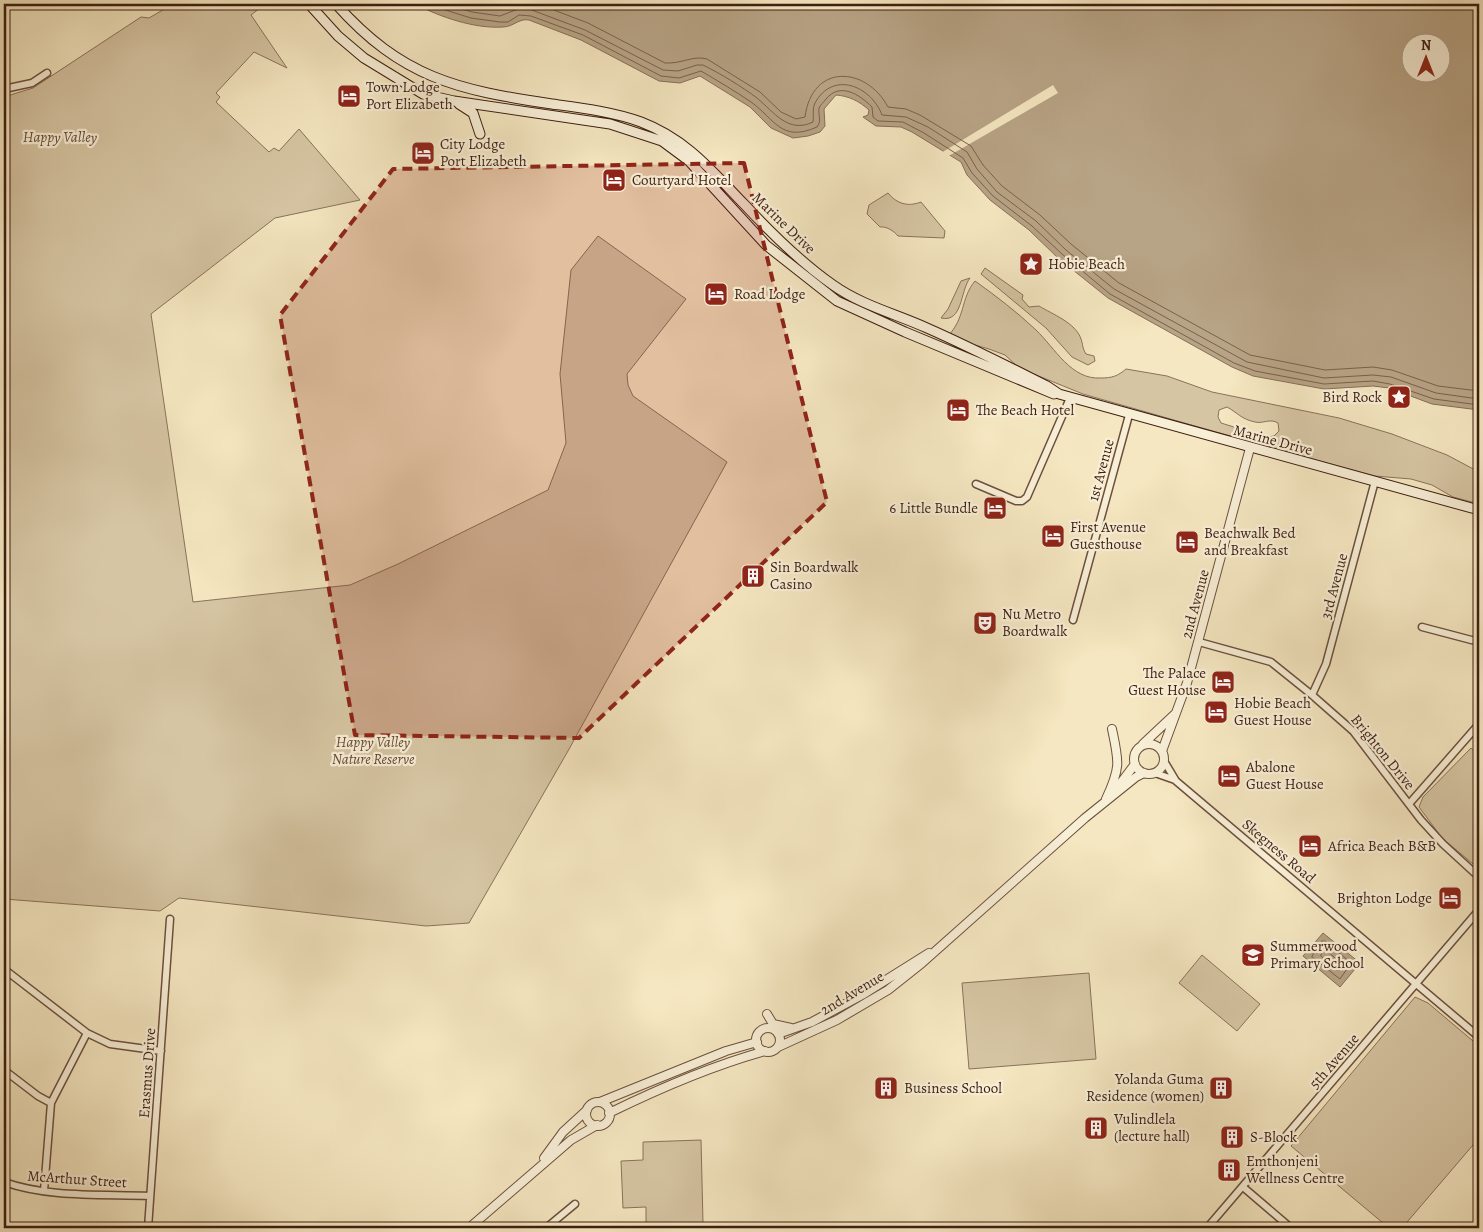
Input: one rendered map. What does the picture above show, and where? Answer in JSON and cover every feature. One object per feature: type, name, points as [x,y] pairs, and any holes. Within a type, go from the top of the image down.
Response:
[{"type":"main road","name":"Marine Drive","points":[[309,4],[338,36],[364,58],[423,94],[454,101],[567,116],[617,126],[662,142],[689,161],[766,245],[820,288],[852,308],[922,340],[1036,388],[1479,510]]},
{"type":"main road","name":"Marine Drive","points":[[336,4],[352,22],[378,45],[428,77],[488,94],[638,121],[665,133],[702,159],[789,250],[831,284],[855,298],[928,328],[1023,374],[1059,394]]},
{"type":"main road","points":[[454,101],[473,113],[480,134]]},
{"type":"street","points":[[4,89],[32,83],[47,73]]},
{"type":"street","points":[[976,484],[1016,500],[1022,500],[1027,497],[1070,398]]},
{"type":"street","name":"1st Avenue","points":[[1073,620],[1129,415]]},
{"type":"street","name":"2nd Avenue","points":[[1162,751],[1179,708],[1199,642],[1250,448]]},
{"type":"street","name":"3rd Avenue","points":[[1312,695],[1326,664],[1375,481]]},
{"type":"street","points":[[1422,627],[1479,642]]},
{"type":"street","name":"Brighton Drive","points":[[1199,642],[1272,662],[1312,695],[1353,731],[1409,804],[1443,844],[1479,877]]},
{"type":"street","name":"2nd Avenue","points":[[1142,745],[1168,723],[1179,708]]},
{"type":"street","points":[[1409,804],[1479,724]]},
{"type":"street","points":[[1108,798],[1118,772],[1118,752],[1112,729]]},
{"type":"street","points":[[1142,745],[1155,745],[1162,751],[1164,761],[1155,773],[1144,773],[1135,764],[1134,754],[1142,745]]},
{"type":"street","name":"Skegness Road","points":[[1164,761],[1176,781],[1479,1037]]},
{"type":"street","name":"2nd Avenue","points":[[1108,798],[1135,764]]},
{"type":"street","name":"2nd Avenue","points":[[469,1228],[571,1140],[606,1122],[610,1114],[658,1089],[734,1060],[773,1051],[838,1020],[876,998],[922,963],[933,951],[1108,798],[1144,773]]},
{"type":"street","name":"Skegness Road","points":[[1155,773],[1176,781]]},
{"type":"street","name":"5th Avenue","points":[[1207,1228],[1479,910]]},
{"type":"street","name":"Erasmus Drive","points":[[148,1228],[170,919]]},
{"type":"street","name":"2nd Avenue","points":[[537,1168],[563,1132],[592,1104],[726,1051],[757,1042],[758,1034],[764,1030],[770,1029],[778,1034],[812,1022],[870,990],[933,951]]},
{"type":"street","points":[[4,969],[87,1033],[110,1044],[161,1051]]},
{"type":"street","points":[[870,990],[876,998]]},
{"type":"street","points":[[767,1014],[773,1024],[784,1028],[812,1022]]},
{"type":"street","points":[[44,1191],[51,1103],[87,1033]]},
{"type":"street","points":[[778,1034],[780,1040],[778,1047]]},
{"type":"street","points":[[757,1042],[765,1052]]},
{"type":"street","points":[[4,1070],[38,1096],[51,1103]]},
{"type":"street","points":[[600,1102],[608,1107],[610,1114]]},
{"type":"street","points":[[587,1110],[589,1121],[597,1125]]},
{"type":"street","name":"McArthur Street","points":[[4,1182],[20,1188],[44,1191],[150,1196]]},
{"type":"street","points":[[1243,1187],[1291,1228]]},
{"type":"street","points":[[546,1228],[575,1204]]},
{"type":"highlighted area","points":[[744,163],[827,502],[579,738],[355,735],[280,315],[393,169]]},
{"type":"green space","name":"Happy Valley Nature Reserve","points":[[173,4],[265,4],[251,15],[287,68],[254,52],[216,93],[220,97],[216,102],[269,152],[274,148],[279,151],[299,129],[360,200],[275,218],[151,314],[193,602],[350,585],[398,564],[548,490],[566,443],[560,374],[571,270],[598,236],[686,299],[627,374],[628,385],[633,396],[727,462],[568,751],[469,923],[426,926],[179,898],[160,911],[4,899],[4,97],[33,88],[141,17],[149,18]]},
{"type":"green space","points":[[888,193],[899,202],[912,204],[921,202],[945,231],[944,238],[898,236],[890,229],[880,227],[867,214],[869,205]]},
{"type":"green space","points":[[985,268],[1023,295],[1022,299],[1029,307],[1039,306],[1074,328],[1082,341],[1086,354],[1094,356],[1095,361],[1088,365],[1072,357],[1046,328],[981,274]]},
{"type":"green space","points":[[970,278],[957,311],[953,316],[941,318],[948,309],[961,281]]},
{"type":"green space","points":[[975,281],[999,298],[1036,330],[1064,362],[1081,374],[1090,377],[1108,378],[1126,369],[1167,376],[1212,392],[1339,418],[1392,434],[1447,455],[1479,472],[1479,504],[1453,497],[1432,485],[1411,479],[1375,476],[1268,447],[1262,443],[1262,438],[1274,436],[1279,431],[1278,423],[1275,422],[1250,421],[1227,407],[1219,410],[1218,417],[1221,423],[1250,432],[1252,435],[1251,442],[1083,394],[1019,368],[1005,355],[947,337],[957,323],[970,288]]},
{"type":"green space","points":[[1471,748],[1479,755],[1479,869],[1442,838],[1419,807],[1423,797]]},
{"type":"green space","points":[[1202,955],[1260,1004],[1237,1031],[1179,983]]},
{"type":"green space","points":[[1089,973],[1096,1059],[969,1069],[962,983]]},
{"type":"green space","points":[[1415,997],[1428,1003],[1479,1046],[1479,1138],[1402,1228],[1389,1228],[1291,1146]]},
{"type":"green space","points":[[701,1140],[703,1223],[646,1225],[646,1207],[623,1208],[621,1161],[643,1160],[643,1142]]},
{"type":"water","points":[[415,4],[1479,4],[1479,410],[1432,404],[1389,388],[1373,386],[1324,389],[1253,376],[1232,367],[1108,298],[1058,258],[1029,230],[990,200],[967,175],[961,162],[901,127],[876,126],[863,117],[868,115],[869,110],[850,98],[836,95],[824,109],[825,126],[820,132],[793,138],[771,128],[750,107],[700,76],[680,83],[659,81],[581,40],[529,20],[522,20],[507,27],[492,27],[446,18]]},
{"type":"water","points":[[1323,933],[1360,963],[1340,987],[1303,956]]},
{"type":"pier","points":[[1053,85],[1058,93],[947,157],[941,153]]},
{"type":"place","name":"Town Lodge Port Elizabeth","points":[[349,96]]},
{"type":"place","name":"City Lodge Port Elizabeth","points":[[423,153]]},
{"type":"place","name":"Courtyard Hotel","points":[[614,180]]},
{"type":"place","name":"Hobie Beach","points":[[1031,264]]},
{"type":"place","name":"Road Lodge","points":[[716,294]]},
{"type":"place","name":"Bird Rock","points":[[1399,397]]},
{"type":"place","name":"The Beach Hotel","points":[[958,410]]},
{"type":"place","name":"6 Little Bundle","points":[[995,508]]},
{"type":"place","name":"First Avenue Guesthouse","points":[[1053,536]]},
{"type":"place","name":"Beachwalk Bed and Breakfast","points":[[1187,542]]},
{"type":"place","name":"Sin Boardwalk Casino","points":[[753,576]]},
{"type":"place","name":"Nu Metro Boardwalk","points":[[985,623]]},
{"type":"place","name":"The Palace Guest House","points":[[1223,682]]},
{"type":"place","name":"Hobie Beach Guest House","points":[[1216,712]]},
{"type":"place","name":"Abalone Guest House","points":[[1229,776]]},
{"type":"place","name":"Africa Beach B&B","points":[[1310,846]]},
{"type":"place","name":"Brighton Lodge","points":[[1450,898]]},
{"type":"place","name":"Summerwood Primary School","points":[[1253,955]]},
{"type":"place","name":"Business School","points":[[886,1088]]},
{"type":"place","name":"Yolanda Guma Residence (women)","points":[[1221,1088]]},
{"type":"place","name":"Vulindlela (lecture hall)","points":[[1096,1128]]},
{"type":"place","name":"S-Block","points":[[1232,1137]]},
{"type":"place","name":"Emthonjeni Wellness Centre","points":[[1229,1170]]},
{"type":"park label","name":"Happy Valley","points":[[60,137]]}]
